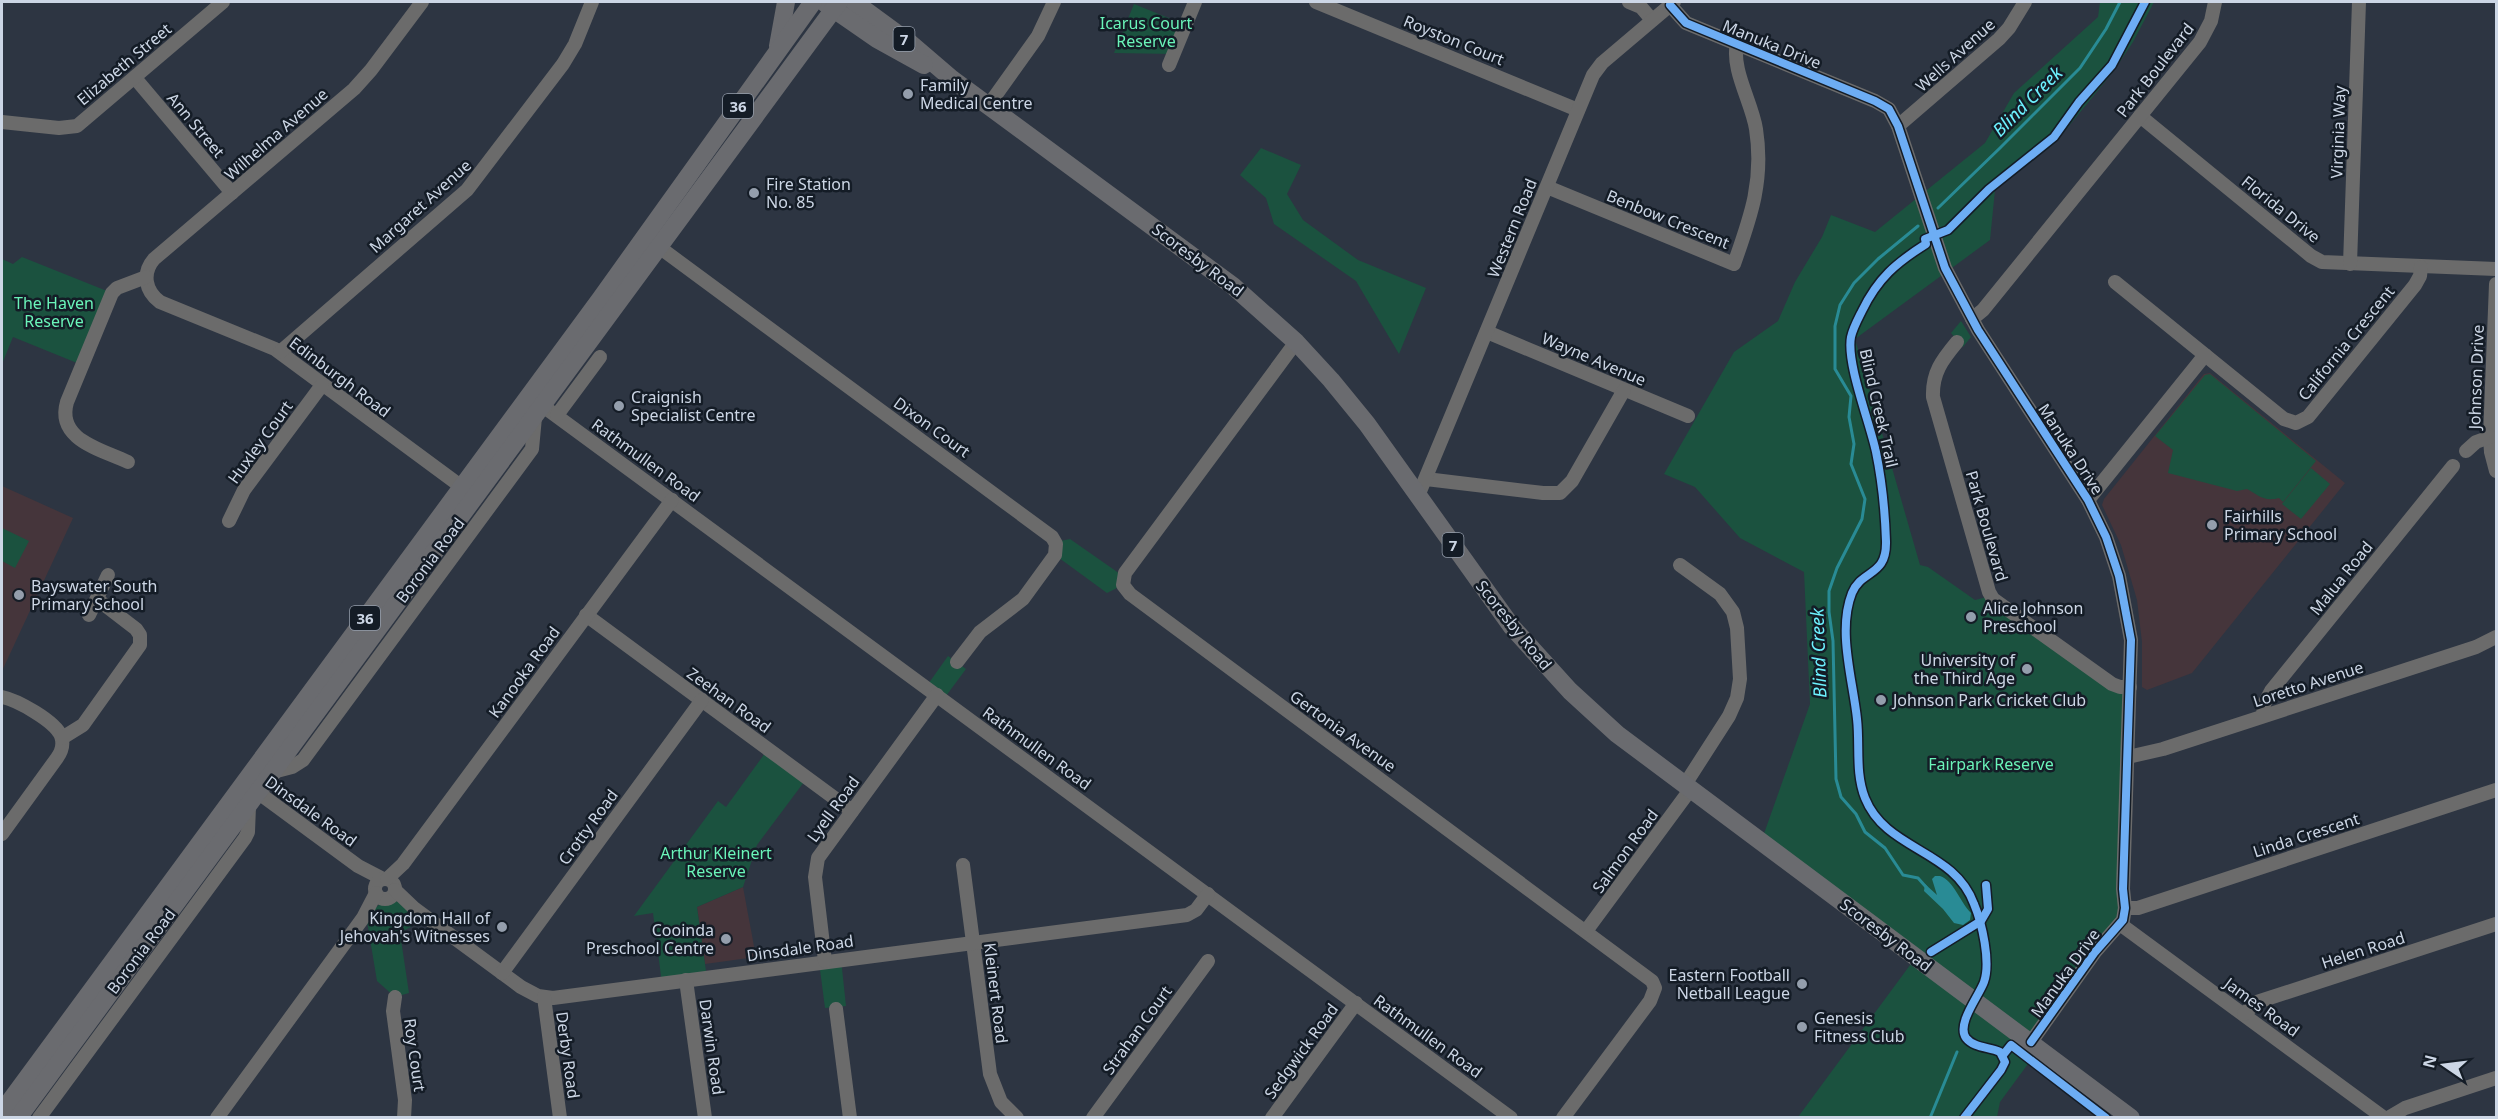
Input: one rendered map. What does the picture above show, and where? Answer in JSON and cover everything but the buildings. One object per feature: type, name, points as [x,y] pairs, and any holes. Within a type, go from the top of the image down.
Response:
[{"type":"main road","points":[[775,56],[783,28],[786,2]]},
{"type":"main road","name":"Boronia Road","points":[[541,408],[813,2]]},
{"type":"main road","name":"Scoresby Road","points":[[854,2],[988,106],[1233,286],[1296,342],[1422,488],[1501,612],[1534,653],[1604,723],[1687,788],[1974,999],[2131,1118]]},
{"type":"main road","points":[[866,2],[877,19]]},
{"type":"main road","name":"Boronia Road","points":[[18,1118],[469,492],[541,408],[817,34],[832,4]]},
{"type":"main road","name":"Scoresby Road","points":[[832,4],[877,39],[952,79]]},
{"type":"main road","points":[[817,34],[845,30],[877,39]]},
{"type":"main road","name":"Boronia Road","points":[[2,1112],[251,793],[273,772],[469,492]]},
{"type":"street","name":"Elizabeth Street","points":[[2,122],[59,128],[73,127],[135,78],[223,2]]},
{"type":"street","name":"Wilhelma Avenue","points":[[146,280],[149,267],[154,259],[363,80],[422,2]]},
{"type":"street","name":"Margaret Avenue","points":[[280,352],[474,183],[563,64],[575,44],[592,2]]},
{"type":"street","points":[[988,106],[1038,36],[1054,2]]},
{"type":"street","points":[[1169,65],[1195,2]]},
{"type":"street","name":"Royston Court","points":[[1316,2],[1578,110]]},
{"type":"street","points":[[1629,2],[1641,8],[1652,20]]},
{"type":"street","name":"Wells Avenue","points":[[1898,126],[1999,39],[2009,28],[2025,2]]},
{"type":"street","name":"Park Boulevard","points":[[1972,319],[1983,310],[2204,36],[2211,21],[2215,2]]},
{"type":"street","name":"Virginia Way","points":[[2350,264],[2359,2]]},
{"type":"street","name":"Western Road","points":[[1422,488],[1578,110],[1599,66],[1672,3]]},
{"type":"street","name":"Manuka Drive","points":[[1672,3],[1683,21],[1882,104],[1891,112],[1898,126],[1941,261],[1972,319],[2088,500],[2110,547],[2124,594],[2131,640],[2123,889],[2126,908],[2120,924],[2095,951],[2031,1042]]},
{"type":"street","name":"Benbow Crescent","points":[[1547,187],[1734,264],[1753,209],[1759,167],[1754,118],[1735,58],[1737,44]]},
{"type":"street","name":"Ann Street","points":[[135,78],[232,193]]},
{"type":"street","name":"Florida Drive","points":[[2140,116],[2317,259],[2327,263],[2496,269]]},
{"type":"street","name":"Dixon Court","points":[[659,247],[1052,537],[1056,544],[1056,553],[1023,599],[980,632],[957,662]]},
{"type":"street","name":"California Crescent","points":[[2205,355],[2284,419],[2293,423],[2302,421],[2308,417],[2417,282],[2421,267]]},
{"type":"street","name":"Edinburgh Road","points":[[146,280],[151,294],[160,302],[280,352],[469,492]]},
{"type":"street","points":[[128,462],[78,439],[68,428],[64,413],[112,293],[117,288],[146,280]]},
{"type":"street","points":[[2088,500],[2205,355],[2115,282]]},
{"type":"street","name":"Johnson Drive","points":[[2496,284],[2490,437],[2496,471]]},
{"type":"street","name":"Wayne Avenue","points":[[1486,332],[1688,416]]},
{"type":"street","name":"Gertonia Avenue","points":[[1296,342],[1125,573],[1122,581],[1124,587],[1130,594],[1650,978],[1655,988],[1650,1001],[1563,1118]]},
{"type":"street","name":"Park Boulevard","points":[[1957,342],[1937,367],[1933,379],[1932,397],[1989,592],[1993,598],[2112,684],[2130,687]]},
{"type":"street","name":"Boronia Road","points":[[541,408],[600,357]]},
{"type":"street","name":"Huxley Court","points":[[229,520],[244,490],[322,385]]},
{"type":"street","points":[[1422,488],[1560,493],[1569,486],[1624,390]]},
{"type":"street","points":[[273,772],[292,767],[303,760],[532,449],[541,408]]},
{"type":"street","name":"Rathmullen Road","points":[[541,408],[672,500],[1511,1118]]},
{"type":"street","points":[[2466,451],[2476,442],[2490,437]]},
{"type":"street","name":"Malua Road","points":[[2263,716],[2264,704],[2271,691],[2453,466]]},
{"type":"street","name":"Kanooka Road","points":[[217,1118],[672,500]]},
{"type":"street","name":"Salmon Road","points":[[1586,931],[1687,788],[1737,698],[1740,679],[1737,628],[1733,612],[1720,594],[1680,565]]},
{"type":"street","points":[[89,615],[108,575]]},
{"type":"street","points":[[62,738],[83,725],[140,645],[140,636],[136,629],[97,599]]},
{"type":"street","name":"Zeehan Road","points":[[586,615],[852,811]]},
{"type":"street","name":"Loretto Avenue","points":[[2128,757],[2163,749],[2476,647],[2496,637]]},
{"type":"street","name":"Lyell Road","points":[[825,961],[815,884],[816,865],[821,852],[937,695]]},
{"type":"street","points":[[2,697],[25,706],[55,727],[62,738],[62,749],[57,758],[2,834]]},
{"type":"street","name":"Crotty Road","points":[[502,973],[702,700]]},
{"type":"street","name":"Linda Crescent","points":[[2126,908],[2138,908],[2496,790]]},
{"type":"street","points":[[39,1118],[245,838],[251,793]]},
{"type":"street","name":"Dinsdale Road","points":[[251,793],[358,866],[386,889],[526,990],[544,997],[562,997],[1187,915],[1196,910],[1208,894]]},
{"type":"street","name":"Kleinert Road","points":[[963,865],[991,1081],[1001,1102],[1017,1118]]},
{"type":"street","name":"James Road","points":[[2120,924],[2386,1118]]},
{"type":"street","name":"Helen Road","points":[[2244,1014],[2257,1002],[2496,924]]},
{"type":"street","name":"Strahan Court","points":[[1093,1118],[1208,961]]},
{"type":"street","name":"Darwin Road","points":[[686,980],[705,1118]]},
{"type":"street","name":"Roy Court","points":[[394,997],[393,1011],[405,1100],[404,1118]]},
{"type":"street","name":"Derby Road","points":[[544,997],[560,1118]]},
{"type":"street","name":"Sedgwick Road","points":[[1272,1118],[1356,1004]]},
{"type":"street","points":[[836,1009],[850,1118]]},
{"type":"street","points":[[2386,1118],[2410,1106],[2496,1078]]},
{"type":"shaded area","name":"Fairhills Primary School","points":[[2210,373],[2345,483],[2192,673],[2147,690],[2142,687],[2142,642],[2137,600],[2121,545],[2102,505],[2104,499],[2204,374]]},
{"type":"shaded area","name":"Bayswater South Primary School","points":[[2,486],[73,518],[2,671]]},
{"type":"shaded area","points":[[743,887],[756,957],[705,964],[697,907]]},
{"type":"green space","name":"Fairpark Reserve","points":[[2100,2],[2154,2],[2133,42],[2113,72],[2055,143],[1995,190],[1990,240],[1855,339],[1920,565],[1928,567],[1975,600],[1991,596],[2112,684],[2130,687],[2125,908],[2041,1029],[2039,1049],[2000,1102],[1997,1117],[1798,1117],[1916,957],[1761,842],[1810,704],[1804,572],[1740,538],[1695,487],[1664,474],[1734,352],[1778,321],[1795,282],[1822,237],[1831,215],[1875,232],[1985,143],[2014,93],[2098,17]]},
{"type":"green space","name":"Icarus Court Reserve","points":[[1134,4],[1186,25],[1174,54],[1114,53]]},
{"type":"green space","points":[[1261,148],[1301,165],[1287,194],[1303,220],[1358,260],[1426,288],[1399,354],[1356,281],[1274,224],[1266,198],[1240,175]]},
{"type":"green space","name":"The Haven Reserve","points":[[22,257],[112,293],[82,365],[13,337],[2,364],[2,259],[13,264]]},
{"type":"green space","points":[[1961,321],[1971,337],[1963,347],[1951,333]]},
{"type":"green space","points":[[2210,374],[2316,461],[2283,502],[2279,498],[2262,497],[2247,489],[2237,491],[2168,473],[2173,450],[2155,436],[2205,375]]},
{"type":"green space","points":[[2311,468],[2330,484],[2301,519],[2282,504]]},
{"type":"green space","points":[[2,528],[29,541],[15,568],[2,561]]},
{"type":"green space","points":[[1070,539],[1123,576],[1123,585],[1107,593],[1055,555],[1055,542]]},
{"type":"green space","points":[[948,656],[966,669],[943,700],[926,687]]},
{"type":"green space","name":"Arthur Kleinert Reserve","points":[[768,749],[807,778],[757,845],[743,887],[697,907],[707,978],[662,984],[653,913],[634,916],[718,801],[726,807]]},
{"type":"green space","points":[[388,898],[415,909],[426,918],[400,933],[409,993],[395,997],[377,981],[366,915]]},
{"type":"green space","points":[[841,959],[846,1006],[825,1008],[819,962]]},
{"type":"water","points":[[1940,876],[1949,882],[1971,913],[1970,920],[1963,925],[1954,923],[1924,891],[1925,884],[1937,895],[1932,879]]},
{"type":"waterway","name":"Blind Creek","points":[[1938,208],[2080,68],[2106,29],[2120,2]]},
{"type":"waterway","name":"Blind Creek","points":[[1918,226],[1878,259],[1854,283],[1840,305],[1835,326],[1835,369],[1851,396],[1849,417],[1854,444],[1851,464],[1865,499],[1862,519],[1837,568],[1829,591],[1829,612],[1833,641],[1836,779],[1841,797],[1856,814],[1865,832],[1885,848],[1903,875],[1918,878],[1926,887]]},
{"type":"waterway","name":"Blind Creek","points":[[1930,1118],[1957,1052]]},
{"type":"cycle path","name":"Blind Creek Trail","points":[[1964,1118],[2005,1062],[2000,1052],[1973,1044],[1966,1038],[1964,1032],[1969,1010],[1986,974],[1985,943],[1980,921],[1964,886],[1951,872],[1888,829],[1875,816],[1865,798],[1860,779],[1857,719],[1847,656],[1846,623],[1852,593],[1856,585],[1883,561],[1886,541],[1878,463],[1855,377],[1850,348],[1851,337],[1868,299],[1889,272],[1926,244],[1925,239],[1948,230],[1989,189],[2054,137],[2079,102],[2112,65],[2145,2]]},
{"type":"cycle path","points":[[1670,5],[1686,23],[1875,101],[1889,109],[1898,126],[1945,268],[1978,330],[2088,500],[2106,537],[2119,576],[2131,640],[2123,889],[2125,908],[2123,920],[2095,952],[2031,1042]]},
{"type":"cycle path","points":[[1931,952],[1981,921],[1988,909],[1986,885]]},
{"type":"cycle path","points":[[2003,1055],[2011,1045],[2106,1118]]},
{"type":"place","name":"Family Medical Centre","points":[[908,94]]},
{"type":"place","name":"Fire Station No. 85","points":[[754,193]]},
{"type":"place","name":"Craignish Specialist Centre","points":[[619,406]]},
{"type":"place","name":"Fairhills Primary School","points":[[2212,525]]},
{"type":"place","name":"Bayswater South Primary School","points":[[19,595]]},
{"type":"place","name":"Alice Johnson Preschool","points":[[1971,617]]},
{"type":"place","name":"University of the Third Age","points":[[2027,669]]},
{"type":"place","name":"Johnson Park Cricket Club","points":[[1881,700]]},
{"type":"place","name":"Kingdom Hall of Jehovah's Witnesses","points":[[502,927]]},
{"type":"place","name":"Cooinda Preschool Centre","points":[[726,939]]},
{"type":"place","name":"Eastern Football Netball League","points":[[1802,984]]},
{"type":"place","name":"Genesis Fitness Club","points":[[1802,1027]]}]
